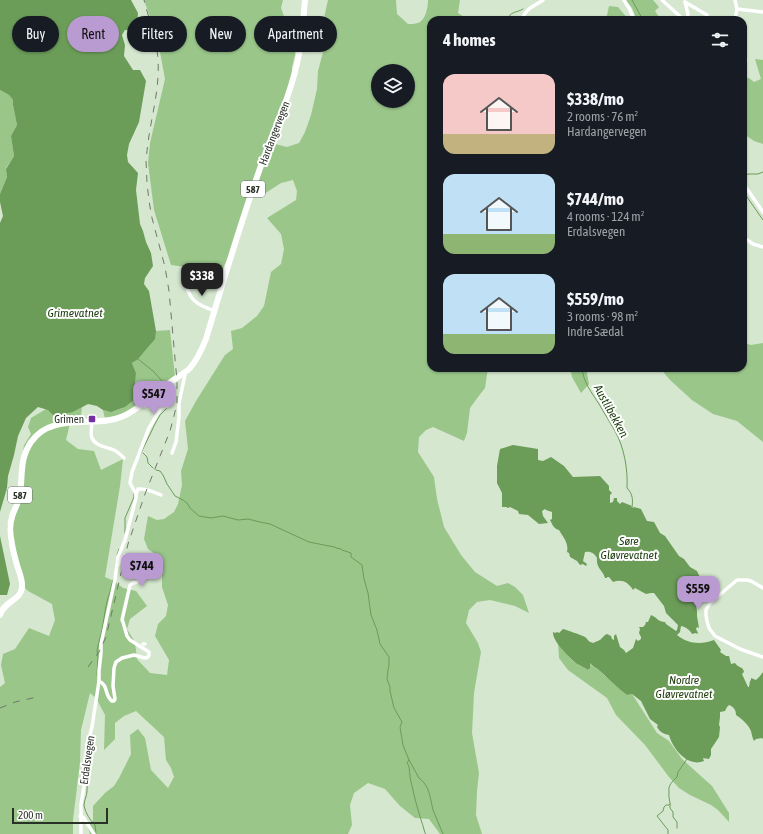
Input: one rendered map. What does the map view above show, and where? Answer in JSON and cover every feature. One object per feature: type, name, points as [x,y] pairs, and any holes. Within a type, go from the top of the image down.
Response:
[{"type":"main road","name":"Hardangervegen","points":[[0,615],[3,607],[19,595],[22,590],[10,528],[19,500],[22,467],[26,452],[34,438],[42,431],[50,427],[68,423],[120,418],[184,373],[190,368],[199,354],[206,339],[236,238],[290,90],[299,54],[305,0]]},
{"type":"street","points":[[531,0],[535,5]]},
{"type":"street","points":[[523,16],[527,11],[544,0]]},
{"type":"street","points":[[624,0],[632,16]]},
{"type":"street","points":[[662,0],[681,16]]},
{"type":"street","points":[[735,0],[737,9],[736,16]]},
{"type":"street","points":[[684,1],[687,16]]},
{"type":"street","points":[[684,1],[707,15]]},
{"type":"street","points":[[737,9],[763,12]]},
{"type":"street","points":[[747,192],[763,212]]},
{"type":"street","points":[[747,240],[753,244],[763,247]]},
{"type":"street","points":[[186,286],[194,300],[204,308],[214,311]]},
{"type":"street","points":[[172,453],[176,442],[179,402],[185,375],[184,373]]},
{"type":"street","name":"Erdalsvegen","points":[[81,834],[80,816],[87,770],[87,746],[92,726],[99,681],[102,653],[101,644],[118,558],[125,540],[136,494],[130,483],[134,467],[149,428],[165,407],[172,403],[174,388],[167,384]]},
{"type":"street","points":[[140,405],[146,407],[165,407]]},
{"type":"street","points":[[92,421],[91,428],[94,441],[101,446],[115,451],[124,458]]},
{"type":"street","points":[[136,494],[138,489],[141,489],[161,495]]},
{"type":"street","points":[[99,681],[105,686],[108,698],[114,701],[113,686],[114,668],[116,662],[122,658],[136,655],[145,658],[149,655],[149,652],[130,640],[127,636],[123,622],[130,585],[137,582],[138,579],[139,563],[134,556],[125,555],[117,565]]},
{"type":"street","points":[[763,588],[751,581],[737,580],[710,603],[706,610],[707,621],[714,635],[740,649],[763,658]]},
{"type":"street","points":[[80,816],[83,817],[94,834]]},
{"type":"shaded area","points":[[144,0],[283,0],[281,8],[284,16],[254,16],[254,52],[295,52],[291,85],[271,143],[287,147],[299,143],[305,132],[311,115],[317,89],[318,71],[323,52],[337,52],[337,16],[324,16],[328,0],[396,0],[397,14],[408,24],[414,24],[421,21],[425,16],[428,0],[460,0],[458,13],[463,16],[427,16],[427,372],[487,372],[485,388],[470,408],[467,433],[464,441],[433,427],[426,430],[419,437],[418,452],[434,477],[437,499],[444,527],[461,555],[475,572],[497,586],[508,583],[515,587],[523,595],[529,613],[515,606],[490,600],[477,602],[469,610],[466,623],[478,643],[481,652],[474,693],[472,733],[479,773],[476,815],[482,834],[440,834],[429,819],[415,818],[400,806],[385,789],[368,783],[354,793],[350,805],[352,825],[348,834],[90,834],[88,827],[93,820],[93,806],[114,786],[119,778],[131,754],[130,735],[138,729],[145,738],[151,770],[168,788],[174,777],[166,760],[164,737],[136,711],[124,716],[115,723],[115,739],[104,750],[105,715],[96,698],[90,693],[81,730],[80,762],[73,820],[73,834],[0,834],[0,687],[5,683],[1,665],[3,654],[15,649],[29,628],[49,636],[55,620],[52,604],[28,591],[21,584],[8,540],[7,527],[18,489],[24,445],[31,434],[28,427],[31,418],[46,409],[73,412],[82,407],[80,423],[70,423],[66,440],[78,449],[94,451],[101,470],[123,459],[105,577],[114,581],[123,588],[136,591],[147,606],[130,619],[127,629],[135,642],[137,659],[150,673],[167,675],[169,660],[155,636],[158,624],[166,616],[168,605],[162,587],[162,565],[155,554],[148,549],[144,539],[148,516],[157,520],[164,519],[174,512],[178,504],[182,485],[181,471],[188,449],[185,421],[225,355],[233,349],[231,331],[242,328],[257,316],[264,306],[271,272],[281,264],[284,249],[281,234],[267,218],[296,200],[297,191],[293,180],[281,183],[261,196],[251,194],[229,256],[217,280],[204,279],[185,267],[171,265],[154,210],[148,163],[150,143],[165,79],[160,52],[187,52],[187,16],[150,16]]},
{"type":"shaded area","points":[[626,0],[653,0],[659,7],[655,11],[658,16],[635,16]]},
{"type":"shaded area","points":[[609,6],[618,7],[626,16],[607,16]]},
{"type":"shaded area","points":[[755,59],[763,60],[763,144],[754,141],[747,136],[747,78],[754,82],[761,79]]},
{"type":"shaded area","points":[[0,90],[9,95],[13,100],[17,125],[11,136],[14,156],[6,168],[7,177],[0,194]]},
{"type":"shaded area","points":[[170,330],[175,377],[129,411],[117,417],[105,419],[103,410],[112,411],[120,409],[134,400],[136,373],[132,363],[150,345],[156,331]]},
{"type":"shaded area","points":[[763,343],[763,442],[737,421],[713,414],[692,400],[663,372],[747,372],[747,344],[751,345]]},
{"type":"shaded area","points":[[571,372],[587,372],[589,384],[581,393]]},
{"type":"shaded area","points":[[558,643],[573,661],[588,670],[590,663],[627,695],[632,694],[657,733],[669,741],[682,759],[712,786],[729,813],[729,822],[711,805],[679,788],[645,745],[616,715],[607,698],[568,670],[559,658]]},
{"type":"water","name":"Grimevatnet","points":[[0,0],[131,0],[138,13],[138,16],[127,16],[127,30],[125,30],[122,35],[125,45],[124,56],[133,70],[140,70],[146,81],[139,122],[129,144],[127,155],[128,162],[138,173],[136,190],[140,224],[151,253],[153,266],[145,278],[144,284],[149,291],[156,331],[155,339],[138,359],[132,363],[136,373],[134,400],[125,407],[111,412],[88,404],[73,412],[54,416],[48,410],[38,407],[26,418],[18,436],[8,476],[7,488],[0,512],[0,223],[3,216],[0,194],[7,177],[6,169],[14,156],[11,136],[17,125],[13,100],[9,95],[0,90]]},
{"type":"water","points":[[513,445],[538,449],[538,460],[543,461],[551,457],[564,466],[573,477],[600,476],[609,486],[609,490],[612,493],[610,495],[610,503],[613,502],[614,498],[617,498],[617,501],[620,504],[622,502],[632,506],[631,507],[633,508],[641,509],[647,521],[654,522],[660,533],[665,536],[679,556],[684,559],[690,567],[697,571],[707,590],[704,601],[699,601],[696,605],[699,628],[697,627],[696,629],[698,633],[692,634],[688,629],[681,626],[680,632],[677,635],[695,643],[704,643],[714,640],[721,650],[720,652],[726,656],[729,656],[731,664],[735,663],[743,669],[744,672],[742,674],[748,687],[751,678],[756,680],[763,672],[763,739],[756,739],[754,741],[748,726],[736,715],[734,709],[729,705],[725,711],[720,712],[719,737],[711,749],[709,759],[703,758],[704,761],[698,762],[690,761],[678,752],[672,744],[669,735],[663,733],[657,727],[658,725],[650,719],[641,701],[632,694],[627,695],[590,663],[590,668],[588,670],[577,664],[562,649],[555,640],[553,632],[559,633],[563,629],[584,636],[593,643],[600,640],[607,634],[614,640],[614,636],[616,634],[620,647],[626,653],[633,648],[636,639],[638,641],[641,639],[639,627],[643,627],[646,622],[648,622],[651,615],[665,622],[676,631],[678,625],[666,613],[664,606],[654,593],[646,594],[635,588],[633,590],[624,582],[613,582],[609,577],[605,578],[598,565],[597,558],[592,553],[585,552],[583,561],[587,564],[586,566],[583,564],[580,565],[577,561],[570,557],[569,553],[567,552],[565,540],[559,530],[552,525],[550,520],[552,519],[552,512],[545,509],[542,511],[543,516],[548,523],[539,524],[528,515],[519,514],[518,511],[510,507],[502,507],[502,493],[497,483],[497,466],[500,449]]},
{"type":"water","points":[[0,536],[10,584],[7,595],[0,595]]},
{"type":"waterway","points":[[632,0],[641,16]]},
{"type":"waterway","name":"Austlibekken","points":[[510,16],[523,9]]},
{"type":"waterway","points":[[747,174],[758,174],[763,172]]},
{"type":"waterway","points":[[747,197],[763,220]]},
{"type":"waterway","points":[[138,359],[153,371],[165,384]]},
{"type":"waterway","name":"Austlibekken","points":[[583,372],[588,387],[621,444],[627,473],[627,488],[632,497],[632,508]]},
{"type":"waterway","points":[[167,388],[169,403]]},
{"type":"waterway","points":[[140,455],[160,415],[167,408]]},
{"type":"waterway","points":[[143,453],[147,457],[148,463],[153,468]]},
{"type":"waterway","points":[[156,470],[160,471],[163,475],[175,496],[187,503],[199,516],[211,518],[223,516],[238,520],[248,519],[270,524],[309,542],[335,547],[351,553],[351,557],[362,565],[371,615],[377,630],[380,644],[389,657],[387,679],[394,708],[402,722],[400,727],[403,745],[409,760],[407,763],[417,808],[426,834]]},
{"type":"waterway","points":[[125,533],[125,518],[134,497],[134,493]]},
{"type":"waterway","points":[[117,555],[119,549]]},
{"type":"waterway","points":[[97,675],[97,650],[113,580]]},
{"type":"waterway","points":[[90,743],[87,793],[84,806],[88,817],[95,825],[96,833]]},
{"type":"waterway","points":[[677,828],[677,822],[673,817],[673,812],[670,808],[669,787],[677,777],[678,772],[687,759]]},
{"type":"waterway","points":[[409,760],[419,778],[423,781],[427,788],[433,810],[443,834]]},
{"type":"waterway","points":[[668,834],[668,830],[657,816],[663,811],[666,805],[670,804]]},
{"type":"railway","points":[[88,667],[99,652],[106,637],[128,544],[145,494],[170,431],[177,403],[177,381],[169,291],[165,267],[152,218],[147,183],[146,160],[148,139],[158,83],[158,60],[156,45],[144,0]]},
{"type":"railway","points":[[0,708],[15,702],[37,697]]},
{"type":"place","name":"Grimen","points":[[92,419]]},
{"type":"water label","name":"Søre Gløvrevatnet","points":[[629,548]]},
{"type":"water label","name":"Nordre Gløvrevatnet","points":[[684,687]]}]
